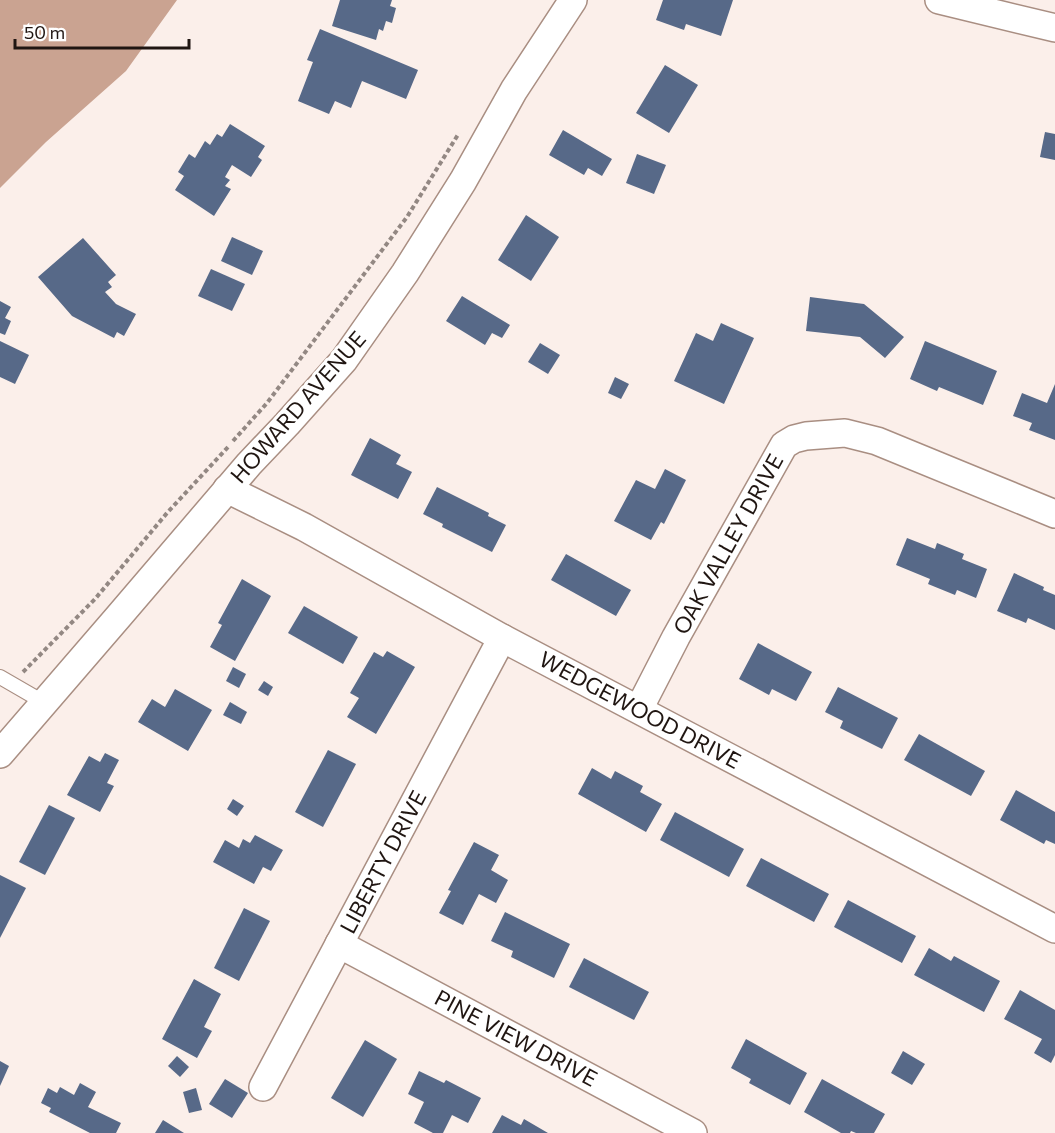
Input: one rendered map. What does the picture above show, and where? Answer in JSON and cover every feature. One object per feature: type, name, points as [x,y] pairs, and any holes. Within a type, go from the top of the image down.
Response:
[{"type":"street","name":"HOWARD AVENUE","points":[[0,753],[227,489],[344,360],[405,273],[463,181],[514,90],[573,0]]},
{"type":"street","points":[[939,0],[1055,28]]},
{"type":"street","name":"OAK VALLEY DRIVE","points":[[639,709],[676,637],[784,445],[794,439],[845,433],[877,441],[1055,514]]},
{"type":"street","name":"WEDGEWOOD DRIVE","points":[[227,489],[304,527],[502,638],[1055,929]]},
{"type":"street","name":"LIBERTY DRIVE","points":[[263,1087],[502,638]]},
{"type":"street","name":"PINE VIEW DRIVE","points":[[339,944],[693,1133]]},
{"type":"lane","points":[[6,680],[45,703]]},
{"type":"path","points":[[6,680],[95,599],[167,513],[267,403],[407,217],[462,128]]},
{"type":"shaded area","points":[[0,0],[177,0],[126,71],[46,142],[0,188]]},
{"type":"building","points":[[340,0],[392,0],[390,6],[396,8],[392,23],[386,21],[383,31],[379,29],[376,40],[332,26]]},
{"type":"building","points":[[663,0],[733,0],[721,36],[686,24],[684,30],[656,20]]},
{"type":"building","points":[[320,29],[418,70],[406,99],[362,81],[351,108],[335,101],[329,114],[298,101],[313,62],[307,60]]},
{"type":"building","points":[[665,65],[698,85],[669,133],[636,113]]},
{"type":"building","points":[[230,124],[265,146],[258,157],[262,160],[251,177],[232,165],[225,177],[230,180],[225,186],[231,189],[214,216],[175,190],[184,176],[178,172],[189,154],[195,158],[205,141],[210,145],[217,134],[222,137]]},
{"type":"building","points":[[563,130],[612,159],[602,176],[588,168],[584,175],[549,155]]},
{"type":"building","points":[[1045,132],[1055,134],[1055,160],[1040,157]]},
{"type":"building","points":[[637,154],[666,165],[654,194],[626,183]]},
{"type":"building","points":[[526,215],[559,237],[531,281],[498,260]]},
{"type":"building","points":[[232,237],[263,251],[252,275],[221,261]]},
{"type":"building","points":[[83,238],[116,275],[108,282],[112,287],[105,292],[116,304],[136,314],[124,336],[117,332],[114,338],[72,316],[38,277]]},
{"type":"building","points":[[211,269],[245,284],[232,311],[198,296]]},
{"type":"building","points":[[462,296],[510,325],[502,338],[492,333],[485,345],[446,321]]},
{"type":"building","points":[[810,297],[864,304],[904,337],[885,358],[860,337],[806,331]]},
{"type":"building","points":[[0,301],[11,307],[5,318],[11,321],[5,335],[0,333]]},
{"type":"building","points":[[721,323],[754,338],[724,404],[674,381],[696,333],[713,341]]},
{"type":"building","points":[[0,341],[29,355],[15,384],[0,377]]},
{"type":"building","points":[[925,341],[997,371],[983,405],[939,387],[937,391],[910,379]]},
{"type":"building","points":[[540,343],[560,355],[548,374],[528,362]]},
{"type":"building","points":[[615,377],[629,384],[621,399],[608,393]]},
{"type":"building","points":[[1055,384],[1055,440],[1029,430],[1032,423],[1013,416],[1022,393],[1047,403]]},
{"type":"building","points":[[370,438],[401,455],[396,464],[412,472],[398,499],[351,475]]},
{"type":"building","points":[[665,469],[686,480],[664,524],[661,522],[651,540],[614,521],[636,480],[655,489]]},
{"type":"building","points":[[437,487],[489,513],[488,516],[506,525],[492,552],[442,527],[443,524],[423,514]]},
{"type":"building","points":[[907,538],[935,549],[937,543],[964,554],[962,559],[987,569],[976,598],[957,590],[955,595],[928,584],[930,579],[896,565]]},
{"type":"building","points":[[566,554],[631,590],[616,616],[551,580]]},
{"type":"building","points":[[1014,573],[1044,587],[1043,590],[1055,595],[1055,630],[1028,618],[1026,623],[997,611]]},
{"type":"building","points":[[242,579],[271,596],[235,661],[210,647],[222,625],[218,623]]},
{"type":"building","points":[[304,606],[358,637],[343,664],[288,633]]},
{"type":"building","points":[[758,643],[812,672],[796,701],[772,689],[769,695],[739,679]]},
{"type":"building","points":[[387,651],[415,667],[376,734],[347,717],[359,698],[350,693],[374,652],[383,657]]},
{"type":"building","points":[[233,667],[246,674],[239,688],[226,681]]},
{"type":"building","points":[[264,681],[273,687],[268,696],[258,690]]},
{"type":"building","points":[[838,687],[898,718],[882,749],[840,728],[843,721],[825,712]]},
{"type":"building","points":[[175,689],[212,710],[188,751],[138,722],[152,699],[165,707]]},
{"type":"building","points":[[230,702],[247,712],[241,724],[223,715]]},
{"type":"building","points":[[919,734],[985,771],[971,796],[904,760]]},
{"type":"building","points":[[328,750],[356,764],[323,827],[295,812]]},
{"type":"building","points":[[105,753],[119,760],[107,783],[114,786],[100,812],[67,795],[89,756],[100,762]]},
{"type":"building","points":[[592,768],[611,779],[615,771],[643,786],[640,792],[662,804],[646,832],[578,794]]},
{"type":"building","points":[[1016,790],[1055,812],[1055,844],[1046,840],[1044,844],[1000,820]]},
{"type":"building","points":[[233,799],[244,806],[237,816],[227,809]]},
{"type":"building","points":[[49,805],[75,818],[45,875],[19,862]]},
{"type":"building","points":[[675,812],[744,849],[729,877],[660,840]]},
{"type":"building","points":[[255,835],[283,850],[271,871],[263,867],[254,884],[213,862],[225,840],[239,848],[243,839],[250,843]]},
{"type":"building","points":[[474,842],[499,855],[491,870],[508,880],[496,903],[479,894],[463,925],[439,913],[451,891],[448,890]]},
{"type":"building","points":[[761,858],[829,894],[814,922],[746,886]]},
{"type":"building","points":[[0,875],[26,888],[0,938]]},
{"type":"building","points":[[848,900],[916,936],[902,963],[834,927]]},
{"type":"building","points":[[244,908],[270,921],[239,981],[214,968]]},
{"type":"building","points":[[505,912],[570,944],[554,978],[511,957],[513,951],[491,941]]},
{"type":"building","points":[[929,948],[951,961],[954,956],[1000,981],[984,1012],[914,975]]},
{"type":"building","points":[[584,958],[649,992],[634,1020],[569,987]]},
{"type":"building","points":[[194,979],[221,994],[204,1027],[212,1031],[197,1058],[162,1039]]},
{"type":"building","points":[[1020,990],[1055,1010],[1055,1055],[1051,1063],[1034,1053],[1042,1039],[1004,1019]]},
{"type":"building","points":[[746,1039],[807,1073],[790,1105],[749,1083],[751,1079],[731,1068]]},
{"type":"building","points":[[365,1040],[397,1059],[363,1117],[331,1098]]},
{"type":"building","points":[[903,1051],[925,1064],[912,1085],[891,1073]]},
{"type":"building","points":[[177,1056],[189,1067],[180,1077],[168,1066]]},
{"type":"building","points":[[0,1061],[9,1066],[0,1086]]},
{"type":"building","points":[[419,1071],[444,1083],[446,1080],[481,1098],[468,1123],[452,1115],[443,1133],[433,1133],[414,1123],[424,1102],[408,1094]]},
{"type":"building","points":[[225,1079],[248,1093],[232,1118],[209,1104]]},
{"type":"building","points":[[822,1079],[885,1114],[874,1133],[851,1131],[841,1133],[804,1112]]},
{"type":"building","points":[[80,1083],[96,1092],[88,1107],[121,1123],[116,1133],[90,1133],[49,1112],[51,1108],[41,1103],[48,1088],[57,1093],[60,1087],[74,1095]]},
{"type":"building","points":[[196,1088],[202,1110],[189,1113],[183,1092]]},
{"type":"building","points":[[502,1115],[521,1125],[524,1119],[548,1133],[492,1133]]},
{"type":"building","points":[[163,1120],[184,1133],[155,1133]]}]
